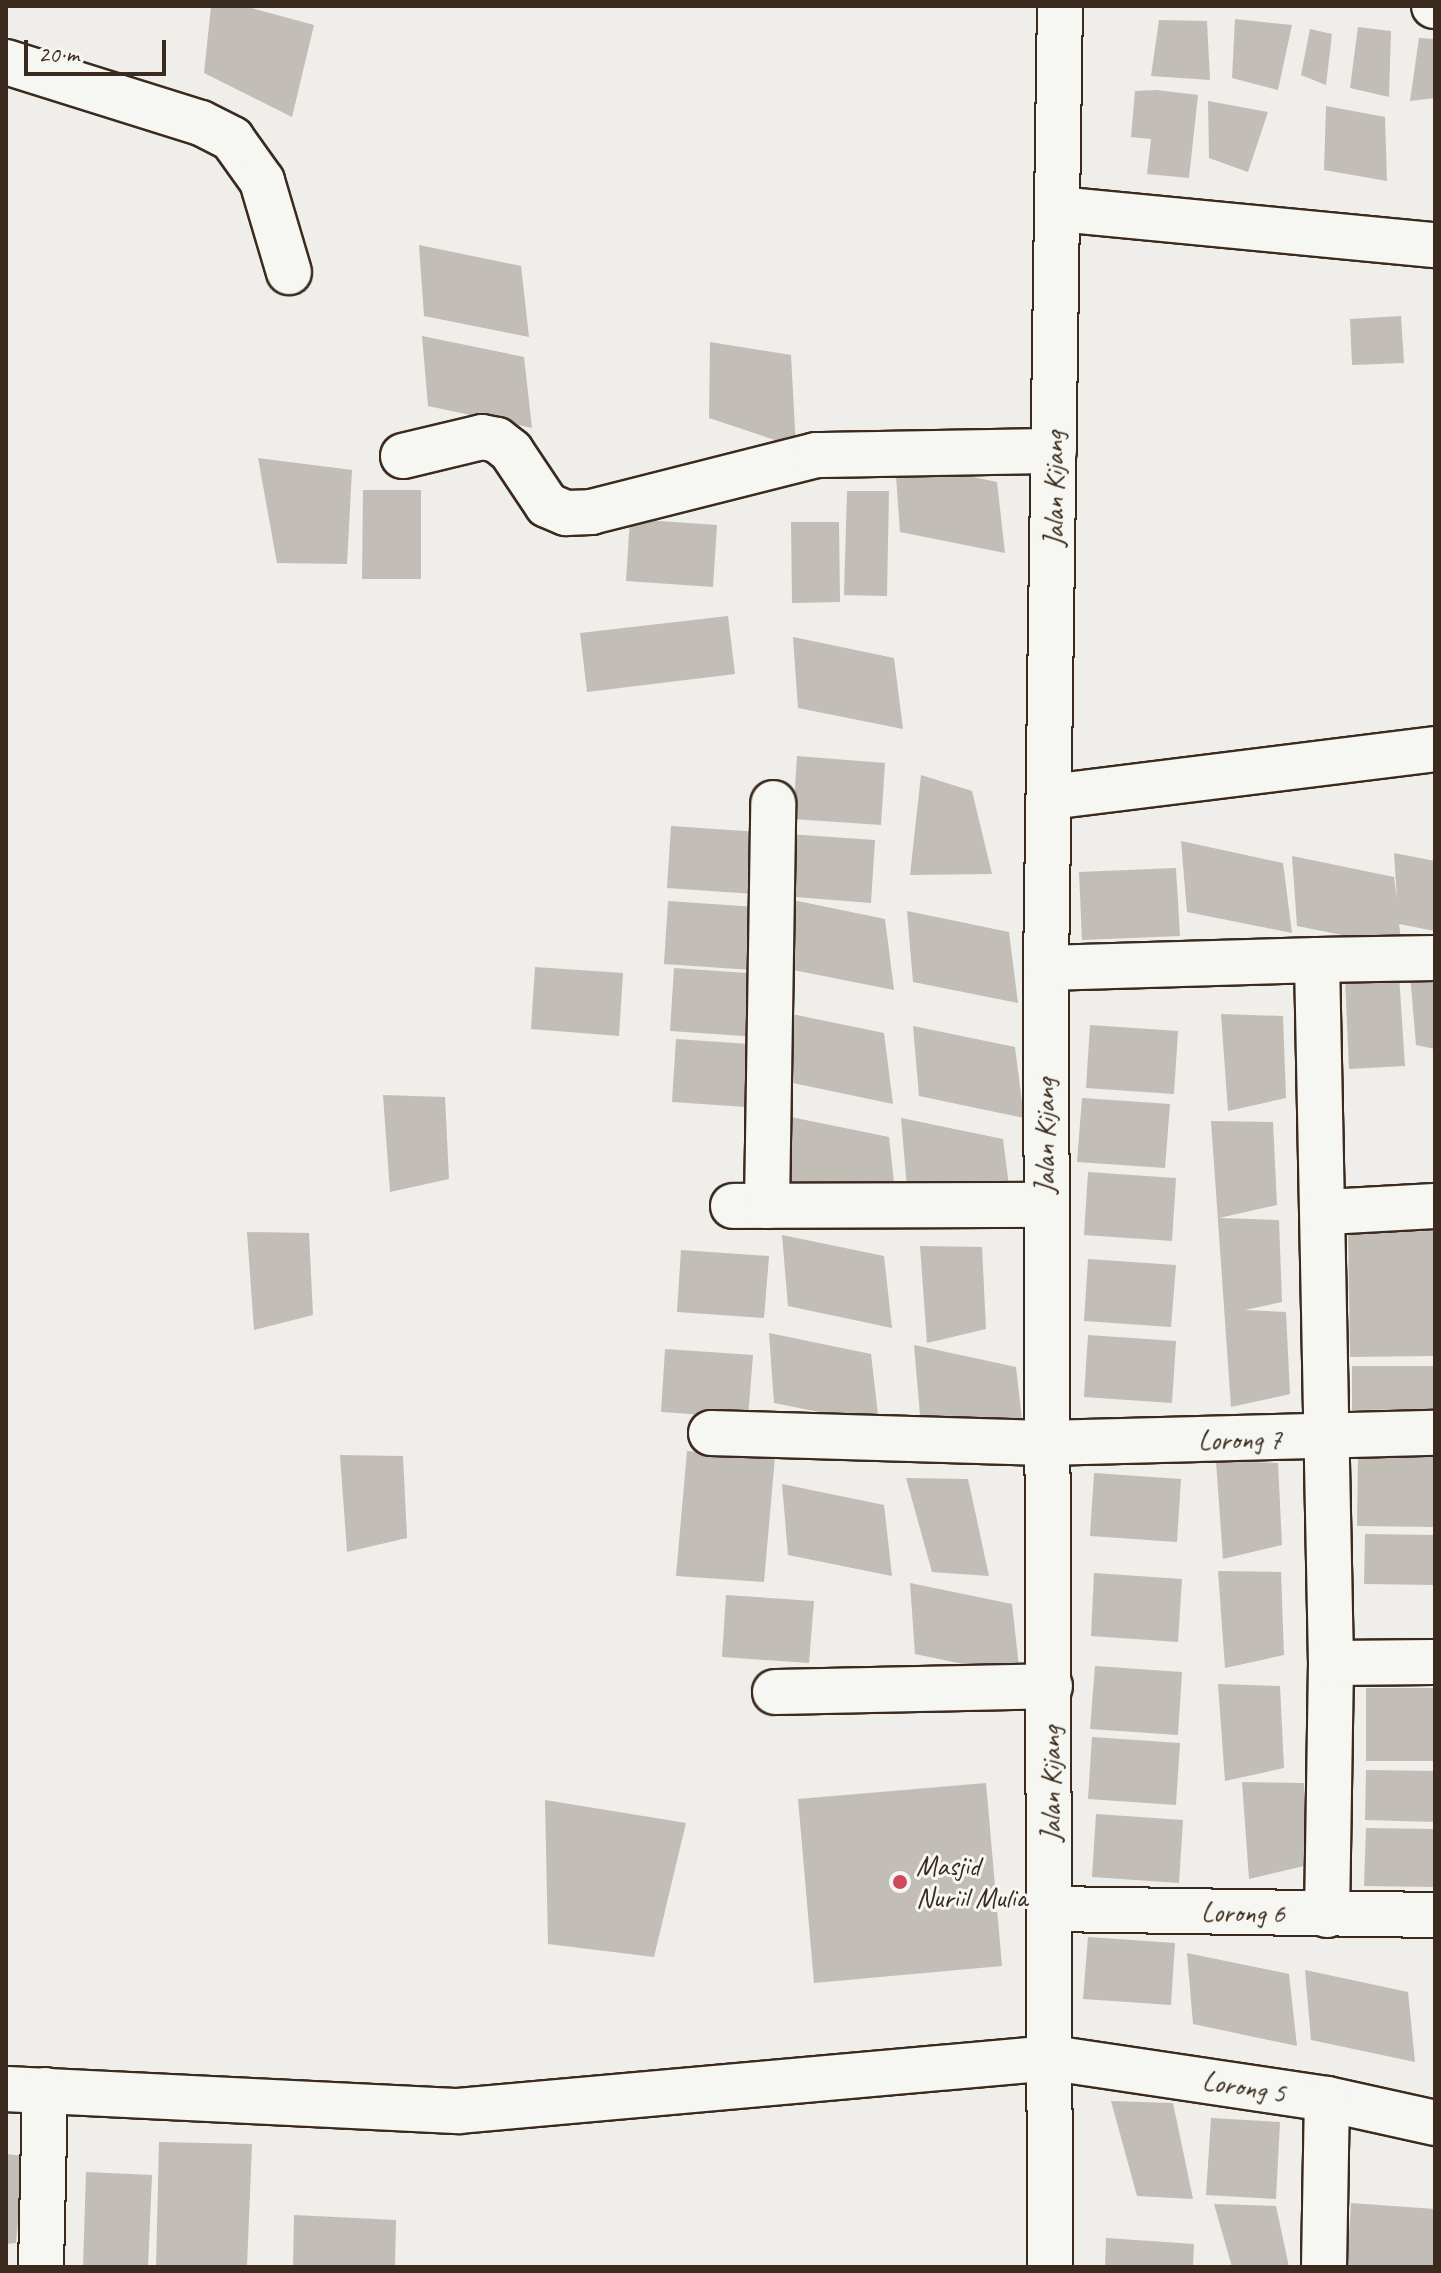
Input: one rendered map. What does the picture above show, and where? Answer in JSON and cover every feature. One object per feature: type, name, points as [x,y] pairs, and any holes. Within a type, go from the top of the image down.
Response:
[{"type":"street","name":"Jalan Kijang","points":[[1050,2267],[1052,1909],[1045,1443],[1046,968],[1060,6]]},
{"type":"street","points":[[6,62],[201,123],[232,139],[262,181],[289,272]]},
{"type":"street","points":[[1058,209],[1435,245]]},
{"type":"street","points":[[403,456],[482,437],[497,440],[511,451],[547,505],[566,513],[591,512],[816,455],[1054,451]]},
{"type":"street","points":[[1050,797],[1435,749]]},
{"type":"street","points":[[773,803],[750,1206],[1045,1205]]},
{"type":"street","points":[[1046,968],[1435,958]]},
{"type":"street","points":[[1317,960],[1326,1212],[1325,1438],[1331,1663],[1327,1915]]},
{"type":"street","points":[[1326,1212],[1435,1206]]},
{"type":"street","name":"Lorong 7","points":[[711,1433],[1045,1443],[1435,1433]]},
{"type":"street","points":[[1331,1663],[1435,1662]]},
{"type":"street","points":[[775,1692],[1050,1686]]},
{"type":"street","name":"Lorong 6","points":[[1052,1909],[1435,1915]]},
{"type":"street","name":"Lorong 5","points":[[25,2089],[458,2111],[1052,2058],[1327,2099],[1435,2123]]},
{"type":"street","points":[[25,2089],[41,2267]]},
{"type":"street","points":[[1324,2267],[1327,2099]]},
{"type":"building","points":[[211,6],[244,6],[314,25],[292,117],[204,73]]},
{"type":"building","points":[[1235,19],[1292,25],[1278,90],[1232,78]]},
{"type":"building","points":[[1159,20],[1207,21],[1210,80],[1151,76]]},
{"type":"building","points":[[1358,27],[1391,31],[1389,97],[1350,88]]},
{"type":"building","points":[[1310,29],[1332,34],[1326,85],[1301,75]]},
{"type":"building","points":[[1419,38],[1435,39],[1435,98],[1410,101]]},
{"type":"building","points":[[1135,91],[1198,95],[1189,178],[1147,174],[1151,139],[1131,137]]},
{"type":"building","points":[[1208,101],[1268,112],[1248,172],[1209,158]]},
{"type":"building","points":[[1326,106],[1385,117],[1387,181],[1324,170]]},
{"type":"building","points":[[419,245],[521,266],[529,337],[424,316]]},
{"type":"building","points":[[1401,316],[1404,363],[1352,365],[1350,319]]},
{"type":"building","points":[[422,336],[524,357],[532,428],[428,406]]},
{"type":"building","points":[[710,342],[791,355],[796,447],[709,418]]},
{"type":"building","points":[[258,458],[352,470],[347,564],[277,563]]},
{"type":"building","points":[[895,461],[997,482],[1005,553],[900,532]]},
{"type":"building","points":[[363,490],[421,490],[421,579],[362,579]]},
{"type":"building","points":[[847,491],[889,491],[887,596],[844,595]]},
{"type":"building","points":[[630,519],[717,525],[713,587],[626,581]]},
{"type":"building","points":[[791,522],[839,522],[840,602],[792,603]]},
{"type":"building","points":[[728,616],[735,674],[587,692],[580,633]]},
{"type":"building","points":[[793,637],[894,658],[903,729],[798,708]]},
{"type":"building","points":[[797,756],[885,763],[881,825],[793,819]]},
{"type":"building","points":[[921,775],[972,791],[992,874],[910,875]]},
{"type":"building","points":[[671,826],[759,832],[754,894],[667,888]]},
{"type":"building","points":[[788,834],[875,840],[871,903],[783,896]]},
{"type":"building","points":[[1181,841],[1283,863],[1292,933],[1187,912]]},
{"type":"building","points":[[1394,853],[1435,861],[1435,931],[1399,924],[1402,947],[1297,926],[1292,856],[1394,877],[1397,900]]},
{"type":"building","points":[[1176,868],[1180,936],[1082,940],[1079,872]]},
{"type":"building","points":[[783,898],[885,919],[894,990],[788,969]]},
{"type":"building","points":[[668,901],[756,907],[752,970],[664,964]]},
{"type":"building","points":[[907,911],[1009,932],[1018,1003],[913,982]]},
{"type":"building","points":[[535,967],[623,973],[619,1036],[531,1029]]},
{"type":"building","points":[[674,968],[762,974],[758,1037],[670,1031]]},
{"type":"building","points":[[1410,974],[1435,979],[1435,1049],[1416,1045]]},
{"type":"building","points":[[1399,975],[1405,1066],[1349,1069],[1345,977]]},
{"type":"building","points":[[782,1012],[884,1033],[893,1104],[788,1082]]},
{"type":"building","points":[[1221,1014],[1283,1016],[1286,1098],[1228,1111]]},
{"type":"building","points":[[1090,1025],[1178,1031],[1174,1094],[1086,1088]]},
{"type":"building","points":[[913,1026],[1015,1047],[1024,1118],[919,1096]]},
{"type":"building","points":[[676,1039],[764,1045],[760,1108],[672,1102]]},
{"type":"building","points":[[383,1095],[445,1097],[449,1179],[390,1192]]},
{"type":"building","points":[[1082,1098],[1170,1104],[1165,1168],[1077,1162]]},
{"type":"building","points":[[786,1116],[889,1137],[897,1209],[792,1187]]},
{"type":"building","points":[[901,1118],[1003,1139],[1012,1210],[907,1188]]},
{"type":"building","points":[[1211,1121],[1273,1122],[1277,1205],[1219,1218],[1279,1220],[1282,1302],[1245,1310],[1286,1312],[1290,1394],[1231,1407]]},
{"type":"building","points":[[1088,1172],[1176,1178],[1172,1241],[1084,1235]]},
{"type":"building","points":[[1435,1231],[1435,1356],[1350,1357],[1348,1232]]},
{"type":"building","points":[[247,1232],[309,1233],[313,1315],[254,1330]]},
{"type":"building","points":[[782,1235],[884,1256],[892,1328],[788,1306]]},
{"type":"building","points":[[920,1246],[982,1247],[986,1329],[927,1343]]},
{"type":"building","points":[[681,1250],[769,1256],[764,1318],[677,1312]]},
{"type":"building","points":[[1088,1259],[1176,1265],[1171,1327],[1084,1321]]},
{"type":"building","points":[[769,1333],[871,1354],[879,1424],[774,1403]]},
{"type":"building","points":[[1088,1335],[1176,1341],[1172,1403],[1084,1397]]},
{"type":"building","points":[[914,1345],[1016,1367],[1024,1437],[920,1415]]},
{"type":"building","points":[[665,1349],[753,1355],[748,1418],[661,1412]]},
{"type":"building","points":[[1352,1366],[1435,1366],[1435,1409],[1352,1410]]},
{"type":"building","points":[[687,1451],[775,1457],[764,1582],[676,1576]]},
{"type":"building","points":[[1358,1453],[1435,1455],[1435,1527],[1357,1526]]},
{"type":"building","points":[[340,1455],[403,1456],[407,1538],[347,1552]]},
{"type":"building","points":[[1216,1461],[1278,1463],[1282,1545],[1223,1559]]},
{"type":"building","points":[[1094,1473],[1181,1479],[1177,1542],[1090,1536]]},
{"type":"building","points":[[906,1478],[968,1479],[989,1576],[932,1572]]},
{"type":"building","points":[[782,1484],[884,1505],[892,1576],[788,1555]]},
{"type":"building","points":[[1365,1534],[1435,1535],[1435,1585],[1364,1584]]},
{"type":"building","points":[[1218,1571],[1281,1572],[1284,1655],[1225,1668]]},
{"type":"building","points":[[1094,1573],[1182,1579],[1178,1642],[1091,1636]]},
{"type":"building","points":[[910,1583],[1012,1604],[1020,1676],[915,1654]]},
{"type":"building","points":[[726,1595],[814,1601],[809,1663],[722,1657]]},
{"type":"building","points":[[1095,1666],[1182,1672],[1178,1735],[1090,1729]]},
{"type":"building","points":[[1218,1684],[1280,1686],[1284,1768],[1225,1781]]},
{"type":"building","points":[[1366,1688],[1435,1688],[1435,1761],[1366,1761]]},
{"type":"building","points":[[1092,1737],[1180,1743],[1176,1805],[1088,1799]]},
{"type":"building","points":[[1366,1770],[1435,1771],[1435,1822],[1365,1820]]},
{"type":"building","points":[[1242,1782],[1304,1783],[1308,1865],[1249,1879]]},
{"type":"building","name":"Masjid Nuriil Mulia","points":[[986,1783],[1002,1966],[814,1983],[798,1799]]},
{"type":"building","points":[[545,1800],[686,1823],[654,1957],[548,1944]]},
{"type":"building","points":[[1096,1814],[1183,1820],[1179,1883],[1092,1877]]},
{"type":"building","points":[[1366,1828],[1435,1829],[1435,1887],[1364,1886]]},
{"type":"building","points":[[1088,1937],[1175,1943],[1171,2005],[1083,1999]]},
{"type":"building","points":[[1187,1953],[1289,1974],[1297,2046],[1193,2024]]},
{"type":"building","points":[[1305,1970],[1408,1992],[1415,2062],[1311,2040]]},
{"type":"building","points":[[1111,2101],[1173,2103],[1193,2199],[1137,2196]]},
{"type":"building","points":[[1211,2118],[1280,2122],[1276,2199],[1206,2195]]},
{"type":"building","points":[[159,2142],[252,2144],[247,2267],[156,2267]]},
{"type":"building","points":[[6,2154],[24,2156],[16,2243],[6,2244]]},
{"type":"building","points":[[86,2172],[152,2175],[148,2267],[83,2267]]},
{"type":"building","points":[[1351,2203],[1435,2209],[1435,2267],[1347,2266]]},
{"type":"building","points":[[1214,2204],[1276,2206],[1289,2267],[1232,2267]]},
{"type":"building","points":[[294,2215],[396,2220],[395,2267],[293,2267]]},
{"type":"building","points":[[1106,2238],[1194,2244],[1193,2267],[1105,2267]]},
{"type":"place","name":"Masjid Nuriil Mulia","points":[[900,1882]]}]
